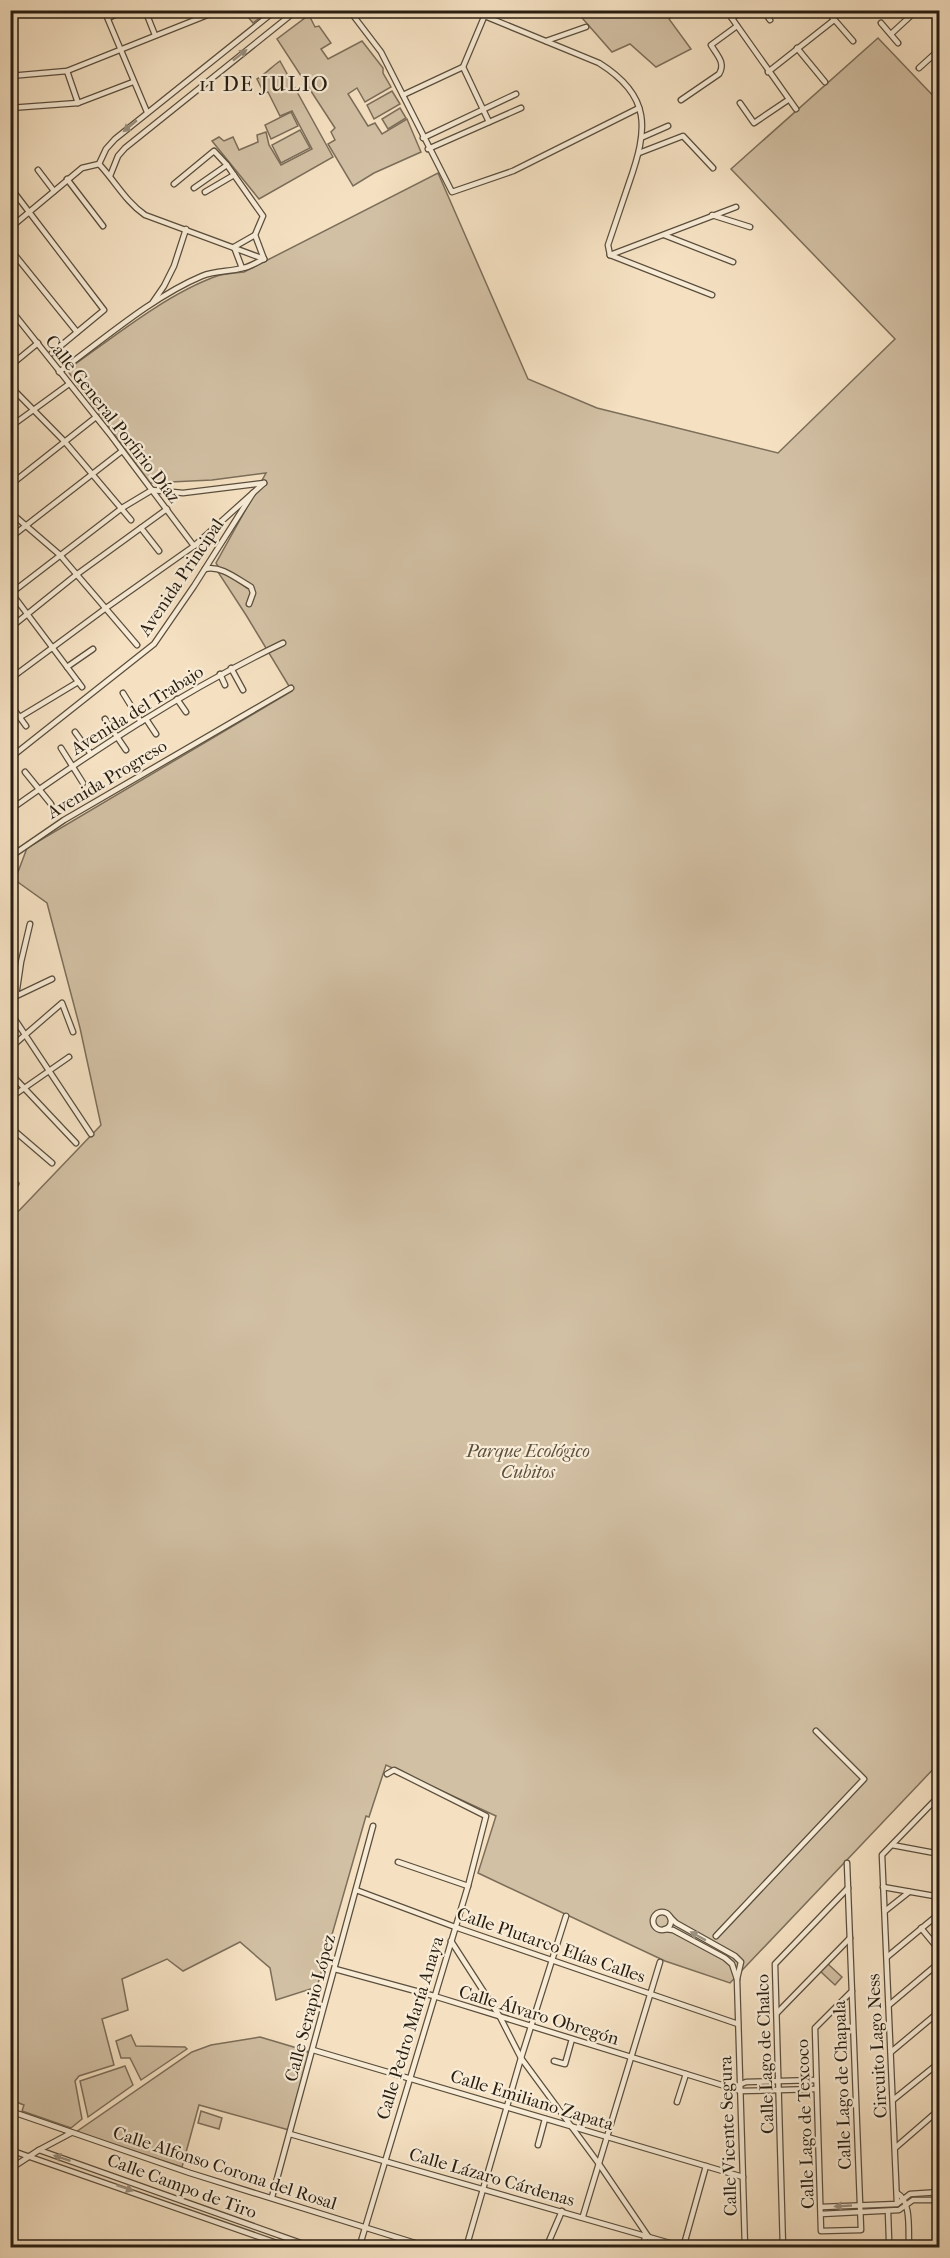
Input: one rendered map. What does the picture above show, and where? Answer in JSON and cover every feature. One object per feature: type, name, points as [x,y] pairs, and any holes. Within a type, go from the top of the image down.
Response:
[{"type":"street","points":[[104,10],[147,112]]},
{"type":"street","points":[[108,18],[126,10]]},
{"type":"street","points":[[145,10],[155,35]]},
{"type":"street","points":[[10,76],[67,71],[220,10]]},
{"type":"street","points":[[99,164],[106,149],[115,139],[276,10]]},
{"type":"street","points":[[110,176],[118,156],[125,148],[297,10]]},
{"type":"street","points":[[349,10],[381,52],[452,192],[513,171],[639,108]]},
{"type":"street","points":[[470,10],[599,63],[618,75],[629,87],[639,108],[643,137],[608,245],[610,255]]},
{"type":"street","points":[[403,95],[463,67],[487,10]]},
{"type":"street","points":[[726,10],[796,109]]},
{"type":"street","points":[[732,18],[745,10]]},
{"type":"street","points":[[763,10],[770,20]]},
{"type":"street","points":[[826,10],[854,41]]},
{"type":"street","points":[[891,34],[917,10]]},
{"type":"street","points":[[932,10],[939,20]]},
{"type":"street","points":[[768,72],[834,20]]},
{"type":"street","points":[[881,23],[898,43]]},
{"type":"street","points":[[681,100],[722,71],[722,62],[711,45],[737,26]]},
{"type":"street","points":[[546,41],[586,27]]},
{"type":"street","points":[[797,48],[825,82]]},
{"type":"street","points":[[919,68],[939,50]]},
{"type":"street","points":[[204,67],[212,77]]},
{"type":"street","points":[[463,67],[489,122]]},
{"type":"street","points":[[67,71],[78,103]]},
{"type":"street","points":[[10,108],[78,103],[133,81]]},
{"type":"street","points":[[423,138],[516,94]]},
{"type":"street","points":[[740,103],[754,123],[788,100]]},
{"type":"street","points":[[428,148],[520,108]]},
{"type":"street","points":[[643,137],[668,126]]},
{"type":"street","points":[[639,153],[683,136],[713,168]]},
{"type":"street","points":[[174,184],[214,151],[227,165],[263,216],[255,235],[234,247]]},
{"type":"street","points":[[99,164],[133,207],[264,259]]},
{"type":"street","points":[[10,228],[82,168],[99,164]]},
{"type":"street","points":[[194,188],[227,165]]},
{"type":"street","points":[[38,170],[54,191]]},
{"type":"street","points":[[205,192],[234,175]]},
{"type":"street","points":[[67,179],[103,226]]},
{"type":"street","points":[[10,187],[104,310],[52,353]]},
{"type":"street","points":[[610,255],[736,207]]},
{"type":"street","points":[[712,216],[750,227]]},
{"type":"street","points":[[153,304],[174,266],[186,229]]},
{"type":"street","points":[[255,235],[264,259]]},
{"type":"street","points":[[664,235],[733,262]]},
{"type":"street","points":[[234,247],[242,268]]},
{"type":"street","points":[[10,249],[77,332]]},
{"type":"street","points":[[610,255],[712,295]]},
{"type":"street","points":[[59,372],[182,285],[204,275],[220,270],[242,268],[264,259]]},
{"type":"street","name":"Calle General Porfirio Díaz","points":[[10,309],[194,546]]},
{"type":"street","points":[[10,366],[38,343]]},
{"type":"street","points":[[10,427],[69,384]]},
{"type":"street","points":[[12,390],[65,442],[131,520]]},
{"type":"street","points":[[10,485],[96,417]]},
{"type":"street","points":[[10,538],[122,451]]},
{"type":"street","points":[[10,679],[52,648],[106,608],[194,546],[264,483],[183,493],[152,490],[123,508],[11,593],[27,615],[52,648],[67,667],[82,687]]},
{"type":"street","name":"Avenida Principal","points":[[10,758],[154,644],[253,493]]},
{"type":"street","points":[[10,628],[76,574],[167,509]]},
{"type":"street","points":[[10,512],[60,555],[136,645]]},
{"type":"street","points":[[141,528],[159,551]]},
{"type":"street","points":[[204,570],[211,568],[222,570],[251,587],[253,593],[249,604]]},
{"type":"street","name":"Avenida del Trabajo","points":[[10,810],[91,754],[177,699],[219,674],[283,643]]},
{"type":"street","points":[[67,667],[93,649]]},
{"type":"street","points":[[231,668],[243,690]]},
{"type":"street","points":[[219,674],[225,685]]},
{"type":"street","points":[[20,717],[78,682]]},
{"type":"street","name":"Avenida Progreso","points":[[10,857],[64,820],[291,687]]},
{"type":"street","points":[[123,693],[156,734]]},
{"type":"street","points":[[177,699],[186,712]]},
{"type":"street","points":[[10,704],[26,726]]},
{"type":"street","points":[[105,719],[126,750]]},
{"type":"street","points":[[75,732],[91,754]]},
{"type":"street","points":[[61,748],[83,783]]},
{"type":"street","points":[[25,772],[51,804]]},
{"type":"street","points":[[10,916],[14,908]]},
{"type":"street","points":[[16,996],[30,924]]},
{"type":"street","points":[[10,999],[52,979]]},
{"type":"street","points":[[10,1048],[62,1003],[73,1032]]},
{"type":"street","points":[[10,1012],[27,1034],[91,1134]]},
{"type":"street","points":[[10,1098],[69,1056]]},
{"type":"street","points":[[10,1073],[76,1143]]},
{"type":"street","points":[[10,1127],[52,1163]]},
{"type":"street","points":[[716,1936],[864,1779],[816,1731]]},
{"type":"street","name":"Calle Pedro María Anaya","points":[[359,2247],[468,1886],[486,1816],[394,1770],[387,1774]]},
{"type":"street","points":[[892,1845],[939,1796]]},
{"type":"street","name":"Calle Serapio López","points":[[272,2197],[373,1826]]},
{"type":"street","points":[[892,1845],[939,1854]]},
{"type":"street","name":"Circuito Lago Ness","points":[[892,1845],[882,1855],[897,2204]]},
{"type":"street","points":[[398,1862],[468,1886]]},
{"type":"street","name":"Calle Lago de Chapala","points":[[847,1863],[861,2230]]},
{"type":"street","points":[[883,1887],[939,1897]]},
{"type":"street","name":"Calle Lago de Chalco","points":[[783,2247],[775,1964],[848,1888]]},
{"type":"street","name":"Calle Plutarco Elías Calles","points":[[356,1890],[455,1927],[554,1959],[738,2024]]},
{"type":"street","points":[[885,1911],[909,1892]]},
{"type":"street","points":[[664,1929],[669,1926],[670,1917],[661,1912],[654,1917],[655,1926],[659,1929],[673,1930],[725,1958],[732,1964],[737,1979]]},
{"type":"street","points":[[887,1957],[939,1913]]},
{"type":"street","points":[[466,2247],[521,2058],[533,2027],[566,1916]]},
{"type":"street","name":"Calle Vicente Segura","points":[[670,1917],[676,1923],[729,1952],[741,1962],[737,1979],[745,2247]]},
{"type":"street","points":[[921,1928],[939,1951]]},
{"type":"street","points":[[777,2013],[850,1938]]},
{"type":"street","points":[[451,1940],[500,2017],[521,2058],[599,2164],[656,2247]]},
{"type":"street","points":[[583,2216],[660,1962]]},
{"type":"street","points":[[889,2004],[939,1962]]},
{"type":"street","name":"Calle Álvaro Obregón","points":[[335,1969],[434,1996],[741,2091]]},
{"type":"street","name":"Calle Lago de Texcoco","points":[[852,1991],[816,2028],[821,2231],[861,2230]]},
{"type":"street","points":[[891,2052],[939,2011]]},
{"type":"street","points":[[554,2061],[565,2064],[572,2039]]},
{"type":"street","name":"Calle Emiliano Zapata","points":[[313,2050],[743,2177]]},
{"type":"street","points":[[893,2100],[939,2062]]},
{"type":"street","points":[[677,2102],[686,2074]]},
{"type":"street","points":[[733,2088],[746,2082],[816,2080]]},
{"type":"street","points":[[741,2091],[816,2089]]},
{"type":"street","points":[[895,2148],[939,2109]]},
{"type":"street","name":"Calle Alfonso Corona del Rosal","points":[[10,2111],[190,2173],[431,2247]]},
{"type":"street","points":[[538,2145],[545,2119]]},
{"type":"street","points":[[10,2169],[71,2133]]},
{"type":"street","name":"Calle Lázaro Cárdenas","points":[[290,2134],[583,2216],[684,2247]]},
{"type":"street","name":"Calle Campo de Tiro","points":[[10,2150],[291,2247]]},
{"type":"street","name":"Calle Campo de Tiro","points":[[39,2150],[315,2247]]},
{"type":"street","points":[[684,2247],[706,2166]]},
{"type":"street","points":[[92,2177],[95,2169]]},
{"type":"street","points":[[150,2197],[153,2189]]},
{"type":"street","points":[[821,2214],[899,2210],[910,2194],[939,2192]]},
{"type":"street","points":[[897,2193],[905,2201],[909,2247]]},
{"type":"street","points":[[821,2207],[939,2200]]},
{"type":"street","points":[[546,2247],[562,2211]]},
{"type":"street","points":[[888,2211],[889,2240]]},
{"type":"street","points":[[219,2222],[221,2215]]},
{"type":"street","points":[[642,2247],[646,2235]]},
{"type":"green space","points":[[243,11],[269,11],[253,23]]},
{"type":"green space","points":[[576,11],[679,11],[669,19],[691,49],[656,67],[630,44],[612,52]]},
{"type":"green space","points":[[309,15],[315,27],[319,26],[331,43],[321,49],[328,59],[362,41],[383,68],[383,73],[391,87],[365,102],[357,88],[348,94],[368,126],[375,123],[382,134],[407,119],[421,152],[374,173],[353,186],[328,144],[335,140],[331,132],[335,128],[277,39]]},
{"type":"green space","name":"Parque Ecológico Cubitos","points":[[878,38],[940,103],[939,1763],[730,1983],[665,1961],[478,1873],[496,1816],[386,1765],[369,1817],[366,1816],[317,1987],[276,2000],[270,1968],[240,1942],[183,1971],[167,1959],[122,1979],[128,2010],[102,2019],[114,2065],[79,2076],[75,2081],[82,2119],[71,2128],[22,2111],[24,2105],[11,2100],[11,1219],[101,1125],[80,1028],[47,903],[15,880],[27,848],[292,691],[216,569],[219,568],[216,563],[266,473],[212,480],[150,483],[67,370],[139,318],[178,294],[217,276],[244,272],[438,173],[528,379],[597,408],[778,453],[895,339],[731,169]]},
{"type":"green space","points":[[280,61],[333,157],[259,199],[212,141],[219,137],[224,141],[233,137],[239,150],[258,142],[257,135],[266,132],[269,145],[281,165],[312,149],[292,111],[280,116],[268,92],[264,93],[257,79]]},
{"type":"green space","points":[[392,91],[400,104],[374,119],[367,105]]},
{"type":"green space","points":[[400,108],[406,118],[388,129],[382,119]]},
{"type":"green space","points":[[291,112],[298,126],[271,139],[265,125]]},
{"type":"green space","points":[[300,130],[310,148],[281,163],[272,145]]},
{"type":"green space","points":[[828,1964],[842,1977],[835,1985],[820,1971]]},
{"type":"green space","points":[[131,2035],[136,2046],[185,2047],[187,2049],[141,2080],[130,2058],[121,2058],[116,2041]]},
{"type":"green space","points":[[260,2037],[307,2051],[309,2054],[289,2130],[199,2105],[182,2167],[76,2132],[192,2052],[211,2045]]},
{"type":"green space","points":[[125,2066],[133,2085],[88,2117],[80,2081]]},
{"type":"green space","points":[[201,2111],[222,2118],[219,2129],[198,2123]]},
{"type":"district","name":"11 DE JULIO","points":[[264,84]]}]
